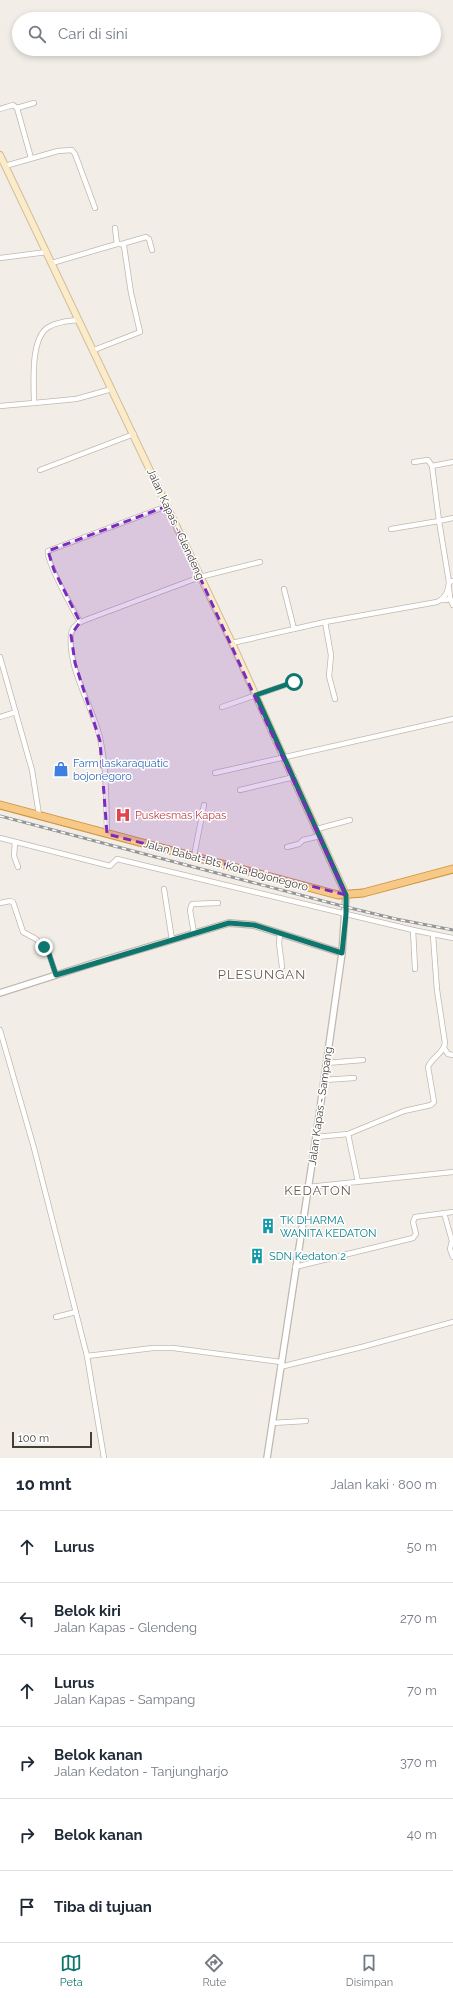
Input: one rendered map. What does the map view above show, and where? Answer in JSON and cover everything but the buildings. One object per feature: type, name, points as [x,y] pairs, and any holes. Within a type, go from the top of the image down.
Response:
[{"type":"highway","name":"Jalan Babat-Bts. Kota Bojonegoro","points":[[0,805],[330,893],[346,895],[363,893],[453,869]]},
{"type":"main road","name":"Jalan Kapas - Glendeng","points":[[0,156],[94,350],[232,643],[294,777],[346,895]]},
{"type":"street","points":[[17,108],[34,102]]},
{"type":"street","points":[[0,109],[13,105],[17,108],[31,158]]},
{"type":"street","points":[[5,166],[31,158],[67,150],[73,151],[94,208]]},
{"type":"street","points":[[94,350],[140,332],[131,293],[125,251],[119,244],[115,228]]},
{"type":"street","points":[[52,263],[146,237],[150,240],[152,250]]},
{"type":"street","points":[[0,258],[47,252]]},
{"type":"street","points":[[34,403],[35,358],[42,334],[46,329],[57,324],[79,320]]},
{"type":"street","points":[[0,406],[76,399],[112,389]]},
{"type":"street","points":[[40,470],[134,434]]},
{"type":"street","points":[[414,462],[428,460],[432,466],[439,521],[450,584],[450,598],[453,605]]},
{"type":"street","points":[[432,466],[453,462]]},
{"type":"street","points":[[80,622],[48,557],[48,551],[167,506]]},
{"type":"street","points":[[391,529],[453,518]]},
{"type":"street","points":[[107,834],[106,794],[100,741],[82,689],[72,646],[72,630],[80,622],[200,577],[260,562]]},
{"type":"street","points":[[441,600],[447,594],[450,584]]},
{"type":"street","points":[[284,589],[294,629]]},
{"type":"street","points":[[232,643],[325,622],[447,600],[450,598]]},
{"type":"street","points":[[325,622],[331,655],[329,676],[335,699]]},
{"type":"street","points":[[0,657],[35,782],[39,815]]},
{"type":"street","points":[[222,707],[294,682]]},
{"type":"street","points":[[0,717],[16,712]]},
{"type":"street","points":[[215,773],[453,719]]},
{"type":"street","points":[[240,790],[294,777]]},
{"type":"street","points":[[194,856],[204,805]]},
{"type":"street","points":[[317,829],[350,820]]},
{"type":"street","points":[[287,847],[299,844],[303,840],[320,836]]},
{"type":"street","points":[[0,838],[110,866],[117,859],[433,935],[453,938]]},
{"type":"street","points":[[15,842],[14,856],[18,867]]},
{"type":"street","points":[[164,889],[172,940]]},
{"type":"street","name":"Jalan Kapas - Sampang","points":[[267,1458],[280,1364],[316,1137],[342,953],[346,914],[346,895]]},
{"type":"street","points":[[0,903],[10,901],[13,902],[23,932],[36,939],[48,951],[56,975]]},
{"type":"street","points":[[194,933],[190,910],[192,904],[218,903]]},
{"type":"street","points":[[0,993],[229,923],[243,923],[342,953]]},
{"type":"street","points":[[412,930],[415,969]]},
{"type":"street","points":[[280,934],[279,943],[282,967]]},
{"type":"street","points":[[433,935],[437,990],[445,1039],[444,1048],[448,1054],[453,1055]]},
{"type":"street","points":[[0,1030],[34,1148],[87,1356],[104,1458]]},
{"type":"street","points":[[316,1137],[348,1134],[404,1111],[433,1104],[434,1096],[429,1082],[428,1067],[432,1059],[444,1048]]},
{"type":"street","points":[[326,1063],[363,1060]]},
{"type":"street","points":[[324,1080],[354,1078]]},
{"type":"street","points":[[348,1134],[358,1182]]},
{"type":"street","points":[[308,1187],[453,1172]]},
{"type":"street","points":[[295,1267],[413,1238],[416,1234],[413,1222],[415,1217],[453,1212]]},
{"type":"street","points":[[444,1213],[452,1241],[450,1249],[453,1257]]},
{"type":"street","points":[[56,1317],[76,1312]]},
{"type":"street","points":[[87,1356],[153,1348],[173,1348],[280,1364],[369,1346],[453,1322]]},
{"type":"street","points":[[272,1423],[306,1421]]},
{"type":"highlighted area","points":[[167,506],[346,895],[107,834],[100,741],[75,663],[71,635],[80,622],[54,570],[48,551]]},
{"type":"railway","points":[[0,816],[346,907],[396,919],[453,930]]},
{"type":"place","name":"Farm laskaraquatic bojonegoro","points":[[61,769]]},
{"type":"place","name":"Puskesmas Kapas","points":[[123,815]]},
{"type":"place","name":"TK DHARMA WANITA KEDATON","points":[[268,1226]]},
{"type":"place","name":"SDN Kedaton 2","points":[[257,1256]]},
{"type":"district","name":"PLESUNGAN","points":[[262,974]]},
{"type":"district","name":"KEDATON","points":[[318,1190]]},
{"type":"route","points":[[44,947],[48,951],[56,975],[214,927],[229,923],[243,923],[254,925],[342,953],[346,914],[346,895],[256,695],[294,682]]}]
